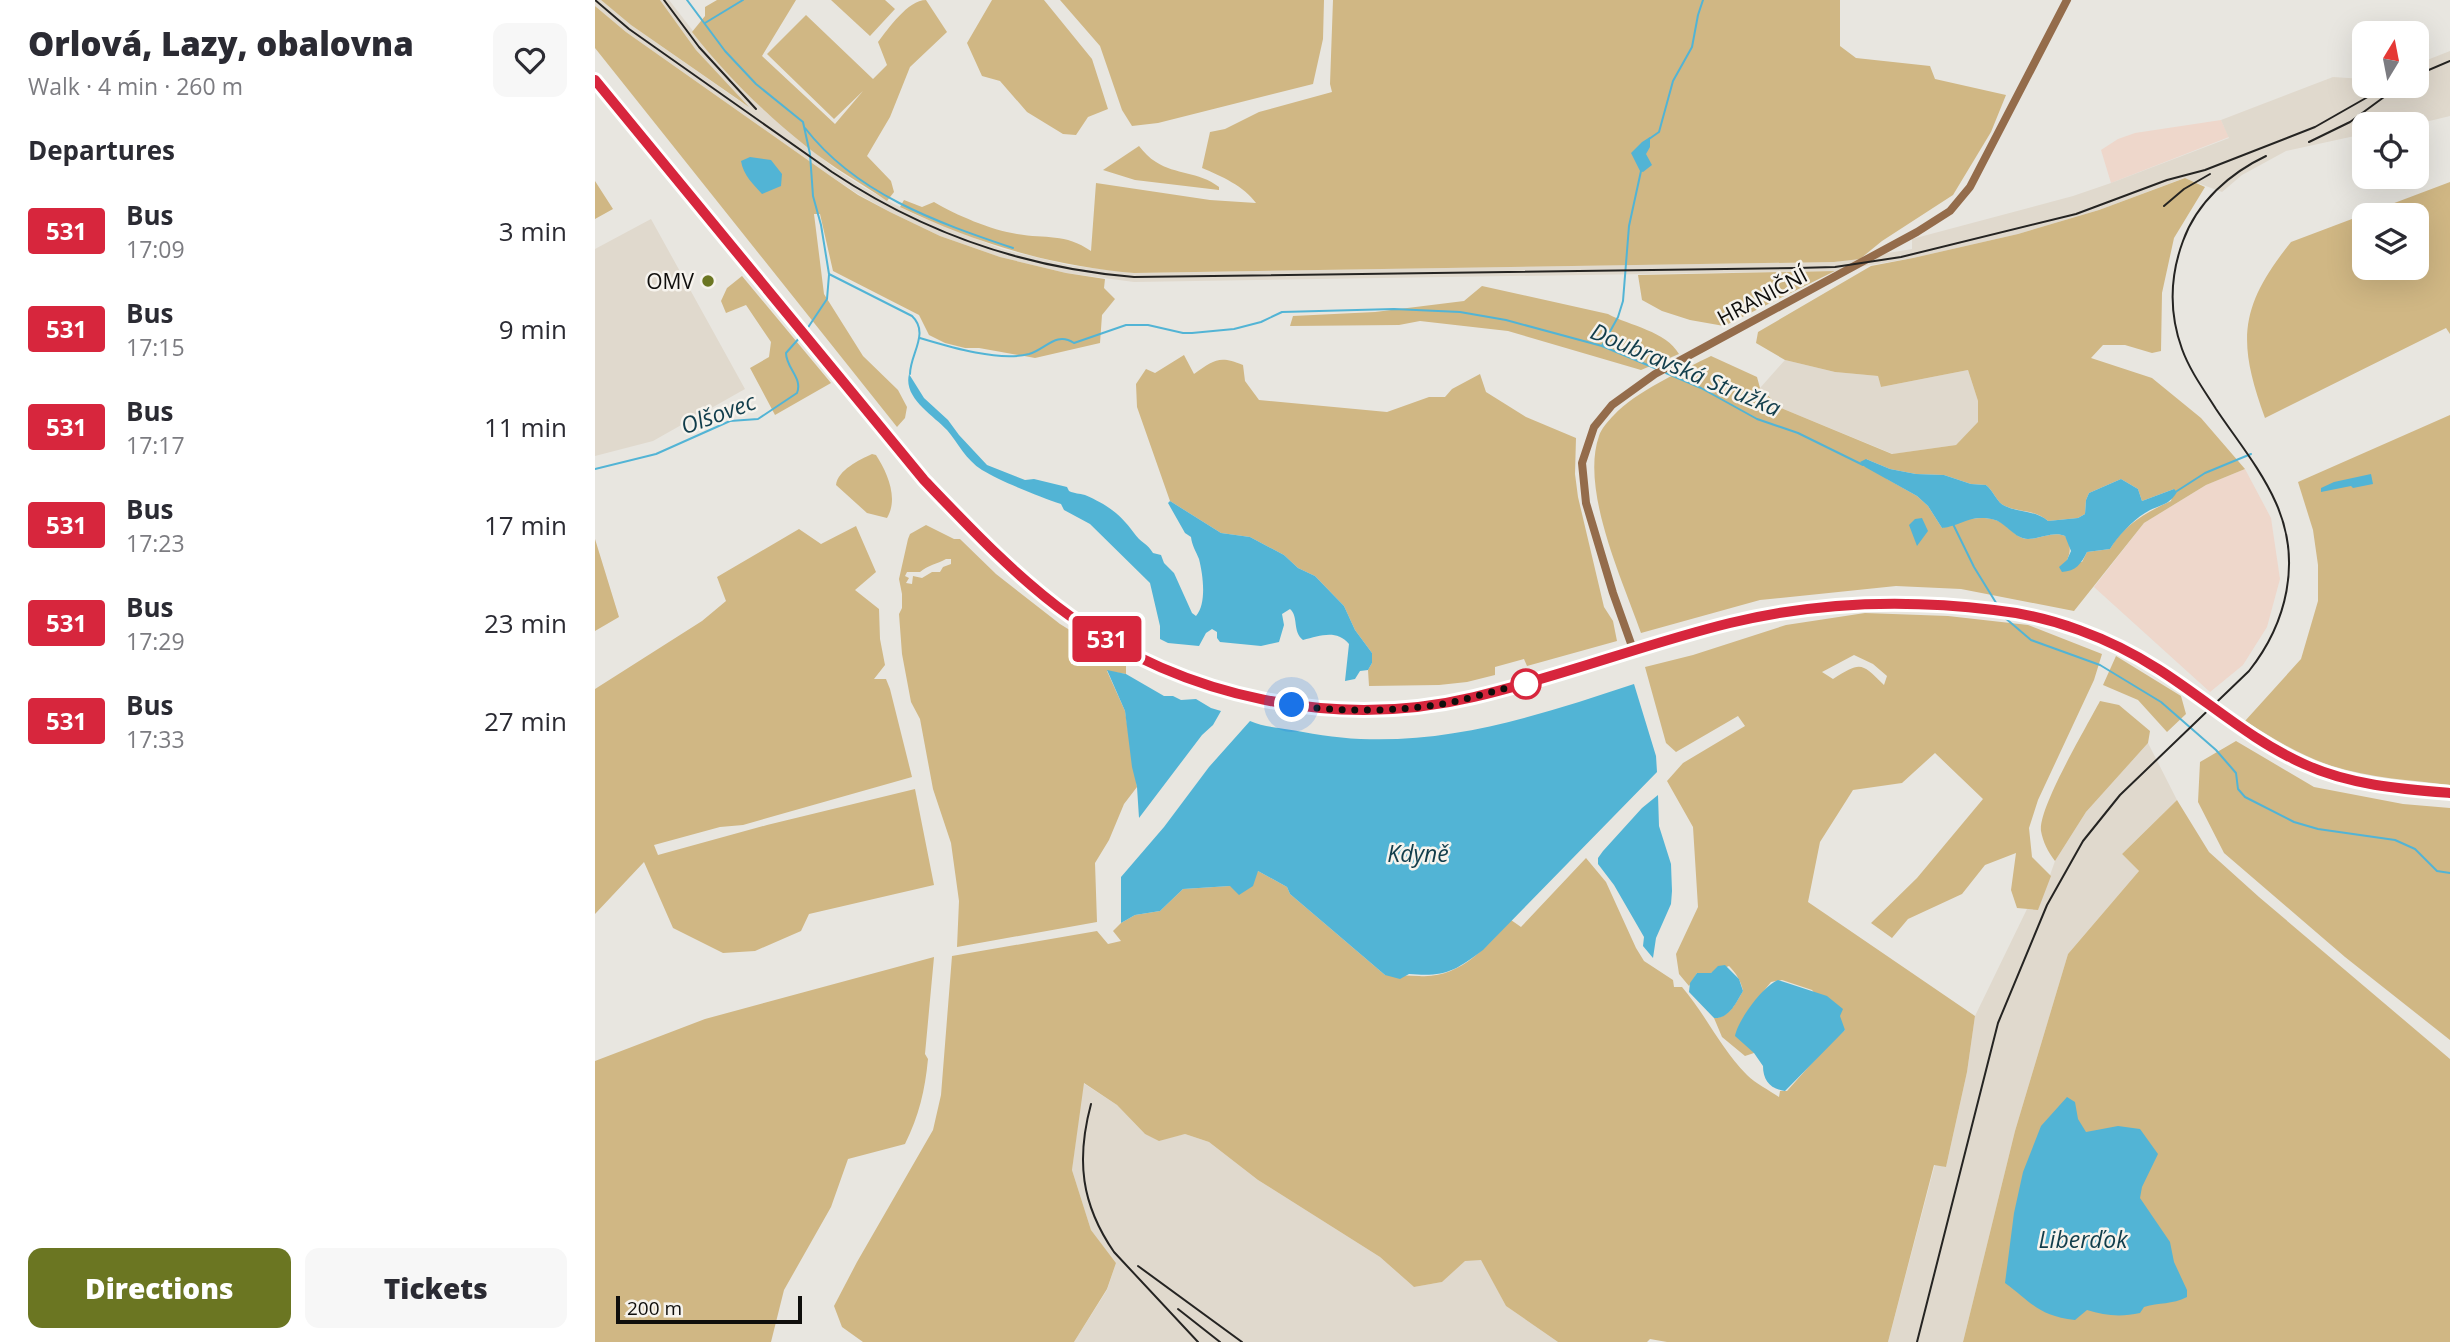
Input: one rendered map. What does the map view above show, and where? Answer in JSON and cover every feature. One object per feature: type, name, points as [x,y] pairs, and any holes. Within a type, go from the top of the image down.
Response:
[{"type":"main road","name":"HRANIČNÍ","points":[[1634,652],[1586,503],[1583,463],[1594,427],[1607,410],[1633,388],[1926,227],[1956,205],[1979,169],[2067,0]]},
{"type":"main road","points":[[595,80],[924,480],[1001,558],[1041,594],[1080,623],[1143,658],[1204,683],[1251,697],[1334,709],[1442,704],[1529,683],[1729,623],[1820,607],[1934,604],[2023,614],[2050,621],[2116,646],[2156,668],[2259,740],[2305,765],[2359,782],[2450,793]]},
{"type":"shaded area","points":[[595,0],[601,0],[631,25],[744,104],[696,50],[660,0],[669,0],[718,63],[767,113],[834,168],[916,215],[1002,249],[1068,265],[1134,273],[1834,262],[1912,249],[1912,239],[2073,196],[2111,183],[2229,138],[2221,120],[2333,77],[2352,78],[2352,98],[2429,98],[2429,59],[2450,51],[2450,116],[2429,121],[2429,112],[2352,112],[2352,137],[2286,151],[2242,175],[2222,192],[2184,178],[2099,210],[2018,234],[1913,258],[1835,271],[1134,282],[1066,273],[1000,257],[940,236],[890,212],[829,175],[626,32],[595,6]]},
{"type":"shaded area","points":[[601,0],[660,0],[696,50],[749,107],[631,25]]},
{"type":"shaded area","points":[[717,0],[796,0],[762,56],[835,124],[863,91],[834,119],[767,54],[806,15],[873,79],[887,65],[878,42],[906,10],[919,1],[926,0],[947,32],[910,67],[890,117],[867,156],[891,181],[894,192],[887,201],[826,161],[791,134],[746,93],[705,48],[692,32],[705,16],[705,7]]},
{"type":"shaded area","points":[[831,0],[885,0],[895,9],[870,36]]},
{"type":"shaded area","points":[[992,0],[1044,0],[1092,59],[1108,109],[1088,117],[1076,135],[1063,134],[1027,112],[1000,81],[982,76],[967,43]]},
{"type":"shaded area","points":[[1060,0],[1324,0],[1323,39],[1313,84],[1158,123],[1132,126],[1122,110],[1100,46]]},
{"type":"shaded area","points":[[1333,0],[1840,0],[1840,46],[1856,58],[1930,66],[1935,79],[2006,95],[1991,132],[1953,195],[1882,241],[1860,259],[1834,262],[1134,273],[1073,265],[1014,251],[957,232],[900,207],[904,200],[922,207],[934,202],[963,217],[996,229],[1073,241],[1091,251],[1096,183],[1210,200],[1256,203],[1239,187],[1202,168],[1210,132],[1225,129],[1259,112],[1332,92]]},
{"type":"shaded area","points":[[595,6],[626,32],[858,195],[940,236],[1000,257],[1066,273],[1105,279],[1104,288],[1115,299],[1102,315],[1100,343],[1035,358],[945,343],[929,335],[919,315],[833,271],[820,214],[814,214],[824,294],[863,356],[898,390],[907,407],[905,418],[897,427],[595,48]]},
{"type":"shaded area","points":[[2221,120],[2229,137],[2111,183],[2101,150],[2118,139],[2135,133]]},
{"type":"shaded area","points":[[1139,146],[1156,162],[1203,178],[1219,187],[1219,190],[1135,180],[1103,170]]},
{"type":"shaded area","points":[[2185,178],[2205,187],[2174,238],[2162,293],[2161,351],[2152,353],[2125,345],[2103,345],[2091,358],[2152,378],[2201,418],[2245,469],[2206,485],[2144,523],[2074,611],[1961,589],[1896,586],[1760,600],[1641,633],[1606,535],[1595,482],[1595,458],[1601,430],[1623,406],[1660,382],[1711,356],[1757,377],[1760,388],[1781,408],[1892,454],[1956,445],[1978,422],[1978,401],[1968,370],[1881,387],[1878,376],[1835,372],[1785,360],[1756,343],[1758,332],[1871,266],[2018,234],[2099,210]],"holes":[[[1866,459],[1890,469],[1944,475],[1971,484],[1986,485],[2002,504],[2038,515],[2048,521],[2078,518],[2085,514],[2089,493],[2121,479],[2138,489],[2142,501],[2174,489],[2171,501],[2129,526],[2110,549],[2087,552],[2082,562],[2067,560],[2070,551],[2065,536],[2025,539],[1998,521],[1982,518],[1942,528],[1928,506],[1917,496],[1887,479]]]},
{"type":"shaded area","points":[[595,181],[613,209],[595,219]]},
{"type":"shaded area","points":[[2450,182],[2450,334],[2446,328],[2265,418],[2250,367],[2248,326],[2261,286],[2291,242],[2352,219],[2352,280],[2429,280],[2429,203],[2394,203]]},
{"type":"shaded area","points":[[651,219],[745,389],[653,441],[595,456],[595,249]]},
{"type":"shaded area","points":[[1835,271],[1724,326],[1690,320],[1662,311],[1642,300],[1638,275]]},
{"type":"shaded area","points":[[742,276],[831,383],[775,415],[750,368],[769,357],[771,342],[746,305],[726,313],[721,301],[727,288]]},
{"type":"shaded area","points":[[1482,286],[1608,314],[1657,334],[1679,354],[1641,370],[1508,331],[1420,321],[1399,325],[1290,326],[1293,316],[1375,312],[1464,301]]},
{"type":"shaded area","points":[[1184,355],[1194,374],[1207,365],[1222,360],[1243,365],[1245,381],[1259,400],[1387,412],[1429,397],[1445,397],[1452,389],[1480,374],[1486,392],[1526,417],[1576,438],[1575,474],[1578,497],[1604,607],[1613,621],[1617,641],[1527,666],[1524,659],[1495,667],[1495,675],[1467,682],[1369,686],[1368,670],[1372,663],[1372,653],[1355,630],[1344,606],[1315,576],[1250,537],[1221,533],[1170,501],[1137,407],[1136,384],[1146,369],[1155,373]]},
{"type":"shaded area","points":[[1785,360],[1835,372],[1878,376],[1881,387],[1968,370],[1978,401],[1978,423],[1956,445],[1893,454],[1781,408],[1760,388]]},
{"type":"shaded area","points":[[2450,415],[2450,785],[2375,776],[2320,762],[2245,721],[2301,659],[2318,601],[2318,565],[2313,530],[2298,482]]},
{"type":"shaded area","points":[[872,454],[876,455],[890,485],[892,502],[887,518],[867,513],[836,485],[845,470]]},
{"type":"shaded area","points":[[2245,469],[2271,518],[2280,579],[2267,627],[2243,665],[2210,692],[2094,587],[2144,523],[2206,485]]},
{"type":"shaded area","points":[[926,525],[954,539],[960,539],[996,574],[1060,624],[1126,665],[1126,674],[1107,671],[1125,711],[1137,787],[1124,804],[1109,840],[1095,863],[1097,922],[957,947],[959,901],[951,843],[933,789],[920,719],[911,702],[902,654],[899,614],[902,594],[899,579],[910,534]],"holes":[[[951,559],[951,564],[943,567],[940,572],[932,572],[922,578],[913,576],[912,584],[906,583],[909,578],[905,576],[907,572],[920,572]]]},
{"type":"shaded area","points":[[856,526],[876,572],[855,590],[879,609],[880,639],[885,665],[874,679],[886,679],[890,689],[912,777],[743,825],[720,827],[654,845],[658,855],[915,789],[934,885],[809,914],[801,931],[755,951],[723,953],[673,928],[644,862],[595,914],[595,689],[702,621],[726,601],[717,577],[799,529],[821,544]]},
{"type":"shaded area","points":[[595,539],[619,617],[595,631]]},
{"type":"shaded area","points":[[1865,613],[1948,616],[2028,625],[2102,654],[2094,680],[2038,800],[2029,828],[2032,857],[2051,876],[2038,910],[2017,908],[2011,890],[2016,853],[1985,865],[1962,894],[1908,919],[1892,938],[1871,923],[1917,878],[1983,799],[1935,753],[1902,783],[1853,790],[1820,842],[1808,902],[1975,1016],[1967,1072],[1946,1167],[1934,1165],[1888,1342],[1667,1342],[1650,1339],[1647,1342],[1558,1342],[1506,1306],[1481,1260],[1465,1261],[1442,1282],[1414,1287],[1380,1257],[1258,1180],[1209,1142],[1185,1134],[1159,1141],[1145,1134],[1117,1105],[1084,1083],[1072,1170],[1091,1230],[1116,1263],[1107,1289],[1074,1342],[863,1342],[842,1327],[834,1306],[933,1130],[941,1095],[952,956],[1097,931],[1108,944],[1121,941],[1113,931],[1121,923],[1135,915],[1160,911],[1183,889],[1230,886],[1258,871],[1287,887],[1290,894],[1385,975],[1434,976],[1460,967],[1471,959],[1511,920],[1521,927],[1586,858],[1606,882],[1644,961],[1673,980],[1674,987],[1682,987],[1738,1065],[1754,1081],[1779,1097],[1780,1091],[1787,1091],[1845,1030],[1812,990],[1782,980],[1771,982],[1750,1008],[1754,1053],[1745,1056],[1722,1037],[1714,1018],[1728,1013],[1743,991],[1734,971],[1729,966],[1711,973],[1697,973],[1689,986],[1679,974],[1676,954],[1698,907],[1693,827],[1667,781],[1683,763],[1745,726],[1738,716],[1676,752],[1666,743],[1645,667],[1693,655],[1786,625]],"holes":[[[1854,655],[1873,664],[1887,676],[1884,685],[1861,667],[1850,669],[1833,679],[1822,672]]]},
{"type":"shaded area","points":[[2116,656],[2181,696],[2186,714],[2167,732],[2138,700],[2103,685]]},
{"type":"shaded area","points":[[2100,701],[2119,705],[2150,731],[2148,743],[2086,812],[2055,861],[2043,839],[2042,820],[2055,786]]},
{"type":"shaded area","points":[[2236,741],[2314,787],[2403,804],[2450,808],[2450,1040],[2345,957],[2224,853],[2198,802],[2200,762]]},
{"type":"shaded area","points":[[2148,743],[2177,800],[2122,854],[2139,871],[2068,954],[2015,1131],[1963,1342],[1888,1342],[1935,1164],[1946,1167],[1967,1072],[1975,1016],[2027,909],[2038,909],[2055,861],[2086,812]]},
{"type":"shaded area","points":[[2177,800],[2209,852],[2450,1059],[2450,1342],[1963,1342],[2015,1131],[2068,954],[2139,871],[2122,854]]},
{"type":"shaded area","points":[[934,957],[925,1054],[928,1059],[927,1070],[921,1103],[910,1134],[905,1144],[848,1159],[831,1207],[784,1290],[771,1342],[595,1342],[595,1061],[705,1019]]},
{"type":"shaded area","points":[[1083,1083],[1117,1105],[1145,1134],[1159,1140],[1185,1134],[1209,1142],[1258,1180],[1380,1257],[1414,1287],[1442,1282],[1465,1260],[1482,1260],[1506,1306],[1558,1342],[1074,1342],[1107,1290],[1116,1263],[1091,1230],[1072,1170]]},
{"type":"water","points":[[1650,137],[1650,147],[1646,154],[1652,165],[1643,172],[1631,153]]},
{"type":"water","points":[[750,157],[771,160],[782,174],[781,186],[762,194],[742,166],[741,161]]},
{"type":"water","points":[[909,374],[924,398],[948,420],[987,465],[1025,480],[1034,479],[1067,487],[1073,493],[1085,495],[1107,506],[1118,515],[1153,553],[1161,555],[1164,563],[1174,573],[1192,613],[1196,616],[1203,596],[1199,559],[1191,537],[1185,533],[1168,503],[1170,501],[1221,533],[1250,537],[1284,555],[1298,568],[1315,576],[1344,606],[1355,630],[1372,653],[1372,663],[1368,670],[1360,671],[1355,679],[1345,681],[1349,644],[1333,635],[1303,640],[1290,609],[1282,614],[1284,625],[1279,642],[1261,646],[1220,642],[1217,632],[1212,629],[1206,633],[1199,646],[1168,643],[1160,639],[1160,626],[1150,583],[1090,524],[1064,510],[1061,504],[1010,484],[976,466],[947,430],[915,398],[908,383]]},
{"type":"water","points":[[1866,459],[1890,469],[1944,475],[1971,484],[1986,485],[2002,504],[2038,515],[2048,521],[2078,518],[2085,514],[2089,493],[2121,479],[2138,489],[2142,501],[2174,489],[2177,492],[2167,503],[2135,520],[2110,549],[2087,552],[2078,566],[2062,572],[2059,567],[2067,560],[2071,551],[2065,536],[2056,534],[2033,539],[2023,538],[1999,522],[1987,518],[1942,528],[1928,506],[1917,496],[1865,467],[1860,462]]},
{"type":"water","points":[[2371,474],[2373,484],[2321,492],[2321,488],[2334,482]]},
{"type":"water","points":[[1922,518],[1928,531],[1917,546],[1909,525],[1915,519]]},
{"type":"water","points":[[1107,670],[1126,674],[1164,696],[1181,700],[1196,699],[1221,711],[1213,725],[1202,735],[1139,818],[1125,711]]},
{"type":"water","name":"Kdyně","points":[[1634,684],[1656,756],[1657,772],[1483,950],[1456,968],[1440,974],[1409,974],[1400,979],[1385,975],[1290,894],[1287,887],[1258,871],[1253,886],[1239,895],[1230,886],[1183,889],[1160,911],[1135,915],[1121,923],[1121,877],[1164,827],[1209,767],[1250,721],[1269,727],[1346,738],[1430,736],[1512,721]]},
{"type":"water","points":[[1658,795],[1659,826],[1671,864],[1672,891],[1671,904],[1656,938],[1653,958],[1643,946],[1644,937],[1614,885],[1598,864],[1598,858],[1642,808]]},
{"type":"water","points":[[1725,965],[1739,979],[1743,991],[1728,1013],[1714,1018],[1689,992],[1690,983],[1697,973],[1711,973],[1718,966]]},
{"type":"water","points":[[1778,980],[1827,996],[1843,1009],[1840,1016],[1845,1030],[1785,1091],[1768,1083],[1763,1066],[1754,1053],[1735,1036],[1752,1004],[1765,989]]},
{"type":"water","name":"Liberďok","points":[[2067,1097],[2075,1102],[2078,1119],[2086,1132],[2118,1126],[2140,1129],[2158,1154],[2142,1187],[2140,1198],[2170,1242],[2187,1297],[2144,1307],[2140,1313],[2133,1314],[2100,1314],[2087,1310],[2075,1320],[2044,1312],[2005,1283],[2014,1213],[2023,1172],[2041,1126]]},
{"type":"waterway","points":[[687,0],[725,51],[756,84],[803,122],[810,154],[813,196],[829,274],[912,316],[917,323],[919,337],[910,374]]},
{"type":"waterway","points":[[705,23],[743,0]]},
{"type":"waterway","points":[[1649,139],[1659,132],[1673,81],[1692,47],[1703,0]]},
{"type":"waterway","points":[[805,128],[825,151],[873,188],[927,216],[1013,248]]},
{"type":"waterway","points":[[1602,346],[1618,317],[1623,301],[1629,226],[1641,171]]},
{"type":"waterway","name":"Olšovec","points":[[807,329],[827,299],[829,275]]},
{"type":"waterway","name":"Doubravská Stružka","points":[[920,338],[989,355],[1017,356],[1035,352],[1056,340],[1074,343],[1126,325],[1148,325],[1192,333],[1234,329],[1261,322],[1282,312],[1394,309],[1460,312],[1506,320],[1602,346],[1657,369]]},
{"type":"waterway","name":"Olšovec","points":[[595,469],[656,454],[730,421],[758,419],[797,393],[798,383],[786,353],[801,336]]},
{"type":"waterway","name":"Doubravská Stružka","points":[[1666,373],[1701,388],[1757,419],[1798,433],[1863,465]]},
{"type":"waterway","name":"Doubravská Stružka","points":[[2177,491],[2205,473],[2251,454]]},
{"type":"waterway","points":[[1952,522],[1974,567],[1998,606]]},
{"type":"waterway","points":[[2004,617],[2031,640],[2100,665],[2161,702],[2216,750],[2236,773],[2238,789],[2245,797],[2294,822],[2318,829],[2395,840],[2415,849],[2437,871],[2450,873]]},
{"type":"railway","points":[[595,0],[629,29],[832,172],[902,212],[976,244],[1014,256],[1053,265],[1134,277],[1835,267],[1901,257],[2076,214],[2167,180],[2205,170],[2315,127],[2366,98]]},
{"type":"railway","points":[[664,0],[699,47],[756,109]]},
{"type":"railway","points":[[2429,70],[2450,61]]},
{"type":"railway","points":[[2309,142],[2350,122],[2383,98]]},
{"type":"railway","points":[[1917,1342],[1998,1023],[2047,905],[2083,841],[2120,795],[2249,671],[2273,633],[2281,612],[2289,569],[2284,525],[2263,478],[2189,365],[2178,335],[2173,308],[2176,268],[2189,227],[2216,190],[2240,171],[2266,156]]},
{"type":"railway","points":[[2164,206],[2184,189],[2210,174]]},
{"type":"railway","points":[[1091,1104],[1086,1124],[1083,1163],[1088,1199],[1094,1216],[1114,1252],[1198,1342]]},
{"type":"railway","points":[[1138,1266],[1242,1342]]},
{"type":"railway","points":[[1178,1309],[1220,1342]]},
{"type":"bus line","name":"531","points":[[595,80],[924,480],[973,531],[1041,594],[1085,626],[1143,658],[1204,683],[1251,697],[1306,707],[1417,707],[1473,698],[1729,623],[1767,615],[1833,606],[1934,604],[1996,610],[2050,621],[2116,646],[2156,668],[2232,722],[2305,765],[2359,782],[2450,793]]},
{"type":"place","name":"OMV","points":[[708,281]]},
{"type":"route","points":[[1292,705],[1334,709],[1417,707],[1473,698],[1526,684]]}]
